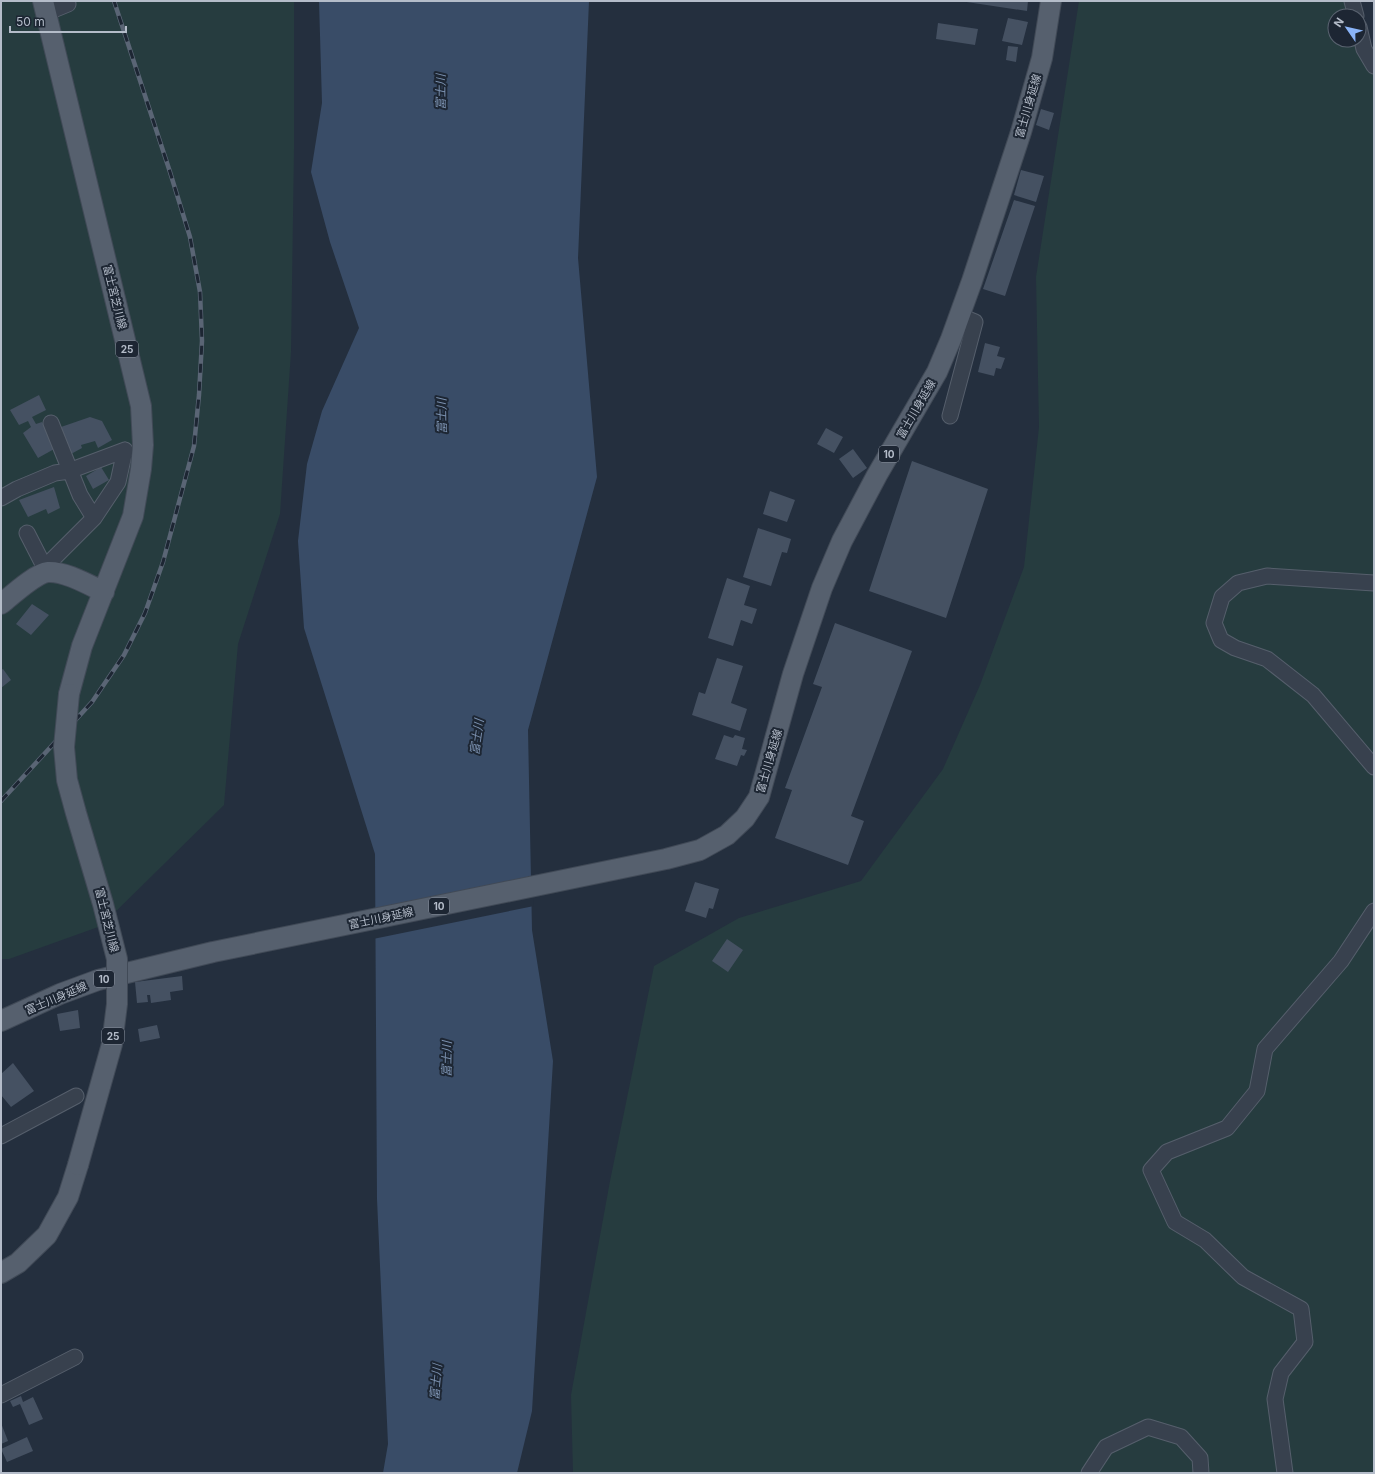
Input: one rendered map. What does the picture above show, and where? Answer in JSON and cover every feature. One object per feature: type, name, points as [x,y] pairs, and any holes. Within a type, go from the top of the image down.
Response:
[{"type":"main road","name":"富士川身延線","points":[[1,1021],[60,994],[98,980],[213,952],[666,860],[700,850],[727,835],[745,818],[759,797],[793,674],[822,588],[842,541],[877,475],[937,372],[960,316],[1021,132],[1042,58],[1051,1]]},
{"type":"main road","name":"富士宮芝川線","points":[[1,1273],[18,1264],[47,1235],[68,1197],[112,1044],[117,1004],[117,960],[103,904],[67,780],[64,747],[69,694],[82,646],[133,516],[141,469],[143,445],[141,406],[45,7]]},
{"type":"main road","points":[[1,604],[28,582],[47,572],[70,576],[104,592]]},
{"type":"street","points":[[45,7],[68,4],[67,1]]},
{"type":"street","points":[[1364,48],[1374,66]]},
{"type":"street","points":[[950,416],[974,322],[960,316]]},
{"type":"street","points":[[51,423],[69,471],[80,495],[94,518]]},
{"type":"street","points":[[1,498],[17,489],[55,473],[69,471],[125,450],[118,482],[94,518],[52,560],[47,572]]},
{"type":"street","points":[[27,533],[47,572]]},
{"type":"street","points":[[1374,583],[1267,576],[1238,583],[1222,597],[1214,623],[1221,640],[1236,648],[1267,659],[1313,696],[1374,767]]},
{"type":"street","points":[[1286,1473],[1275,1399],[1281,1373],[1305,1342],[1301,1309],[1243,1277],[1205,1240],[1175,1222],[1151,1170],[1167,1152],[1227,1128],[1257,1091],[1265,1049],[1341,961],[1374,911]]},
{"type":"street","points":[[1,1136],[76,1096]]},
{"type":"street","points":[[1,1395],[75,1357]]},
{"type":"street","points":[[1089,1473],[1106,1447],[1148,1427],[1181,1437],[1200,1458],[1201,1473]]},
{"type":"green space","points":[[1,1],[294,1],[294,149],[291,352],[280,514],[238,644],[224,805],[101,926],[9,959],[1,959]]},
{"type":"green space","points":[[1079,1],[1348,1],[1348,8],[1327,8],[1327,48],[1360,48],[1374,77],[1374,1473],[573,1473],[571,1395],[610,1181],[654,966],[739,918],[861,881],[943,769],[980,685],[1024,567],[1039,427],[1036,277]]},
{"type":"water","name":"富士川","points":[[319,1],[589,1],[578,258],[597,477],[528,730],[532,930],[553,1061],[532,1411],[517,1473],[383,1473],[388,1444],[377,1199],[375,854],[304,628],[298,541],[307,464],[322,411],[359,328],[330,242],[311,172],[322,103]]},
{"type":"pier","points":[[533,878],[534,906],[373,939],[373,909]]},
{"type":"building","points":[[960,1],[1028,1],[1027,11]]},
{"type":"building","points":[[1008,18],[1028,22],[1022,45],[1002,41]]},
{"type":"building","points":[[938,23],[978,29],[975,45],[936,39]]},
{"type":"building","points":[[1008,46],[1018,47],[1016,62],[1006,60]]},
{"type":"building","points":[[1041,109],[1054,113],[1049,130],[1036,125]]},
{"type":"building","points":[[1021,170],[1044,176],[1036,202],[1014,195]]},
{"type":"building","points":[[1014,200],[1035,206],[1005,296],[983,289]]},
{"type":"building","points":[[985,343],[1000,347],[997,356],[1005,358],[1001,369],[996,368],[994,376],[978,372]]},
{"type":"building","points":[[39,395],[46,410],[32,417],[36,424],[42,422],[56,448],[38,458],[23,433],[31,427],[28,421],[19,425],[10,410]]},
{"type":"building","points":[[90,417],[102,421],[112,440],[98,448],[95,441],[81,445],[82,448],[71,454],[61,427]]},
{"type":"building","points":[[826,428],[843,437],[834,453],[817,444]]},
{"type":"building","points":[[853,449],[867,468],[853,478],[839,459]]},
{"type":"building","points":[[912,461],[988,489],[946,618],[869,591]]},
{"type":"building","points":[[101,467],[109,480],[93,489],[86,476]]},
{"type":"building","points":[[54,487],[60,508],[48,514],[46,509],[28,517],[19,500]]},
{"type":"building","points":[[770,491],[795,500],[787,522],[763,514]]},
{"type":"building","points":[[758,528],[791,539],[787,553],[782,552],[771,586],[743,577]]},
{"type":"building","points":[[727,578],[750,586],[744,605],[757,609],[752,624],[741,620],[733,646],[708,638]]},
{"type":"building","points":[[32,604],[49,615],[31,635],[16,624]]},
{"type":"building","points":[[835,623],[912,651],[851,816],[864,821],[848,865],[775,838],[792,790],[785,788],[822,687],[813,684]]},
{"type":"building","points":[[717,658],[743,666],[731,703],[747,709],[740,731],[692,715],[699,692],[705,694]]},
{"type":"building","points":[[3,669],[11,680],[1,688],[1,670]]},
{"type":"building","points":[[724,735],[733,738],[735,735],[745,738],[742,749],[747,750],[744,756],[741,755],[737,766],[715,759]]},
{"type":"building","points":[[695,882],[719,889],[713,909],[709,908],[706,918],[685,911]]},
{"type":"building","points":[[727,939],[743,950],[728,972],[712,961]]},
{"type":"building","points":[[182,976],[183,990],[170,992],[171,1000],[151,1003],[150,995],[147,995],[148,1002],[137,1003],[135,982]]},
{"type":"building","points":[[78,1010],[80,1028],[60,1031],[57,1014]]},
{"type":"building","points":[[157,1025],[160,1038],[140,1042],[138,1029]]},
{"type":"building","points":[[13,1063],[34,1091],[11,1107],[1,1095],[1,1074]]},
{"type":"building","points":[[21,1396],[23,1402],[33,1397],[43,1419],[29,1425],[20,1404],[13,1407],[10,1401]]},
{"type":"building","points":[[1,1423],[8,1441],[1,1444]]},
{"type":"building","points":[[27,1437],[33,1451],[7,1462],[1,1449]]},
{"type":"railway","points":[[1,801],[92,702],[124,655],[145,613],[163,562],[194,446],[202,341],[200,292],[190,237],[114,1]]}]
